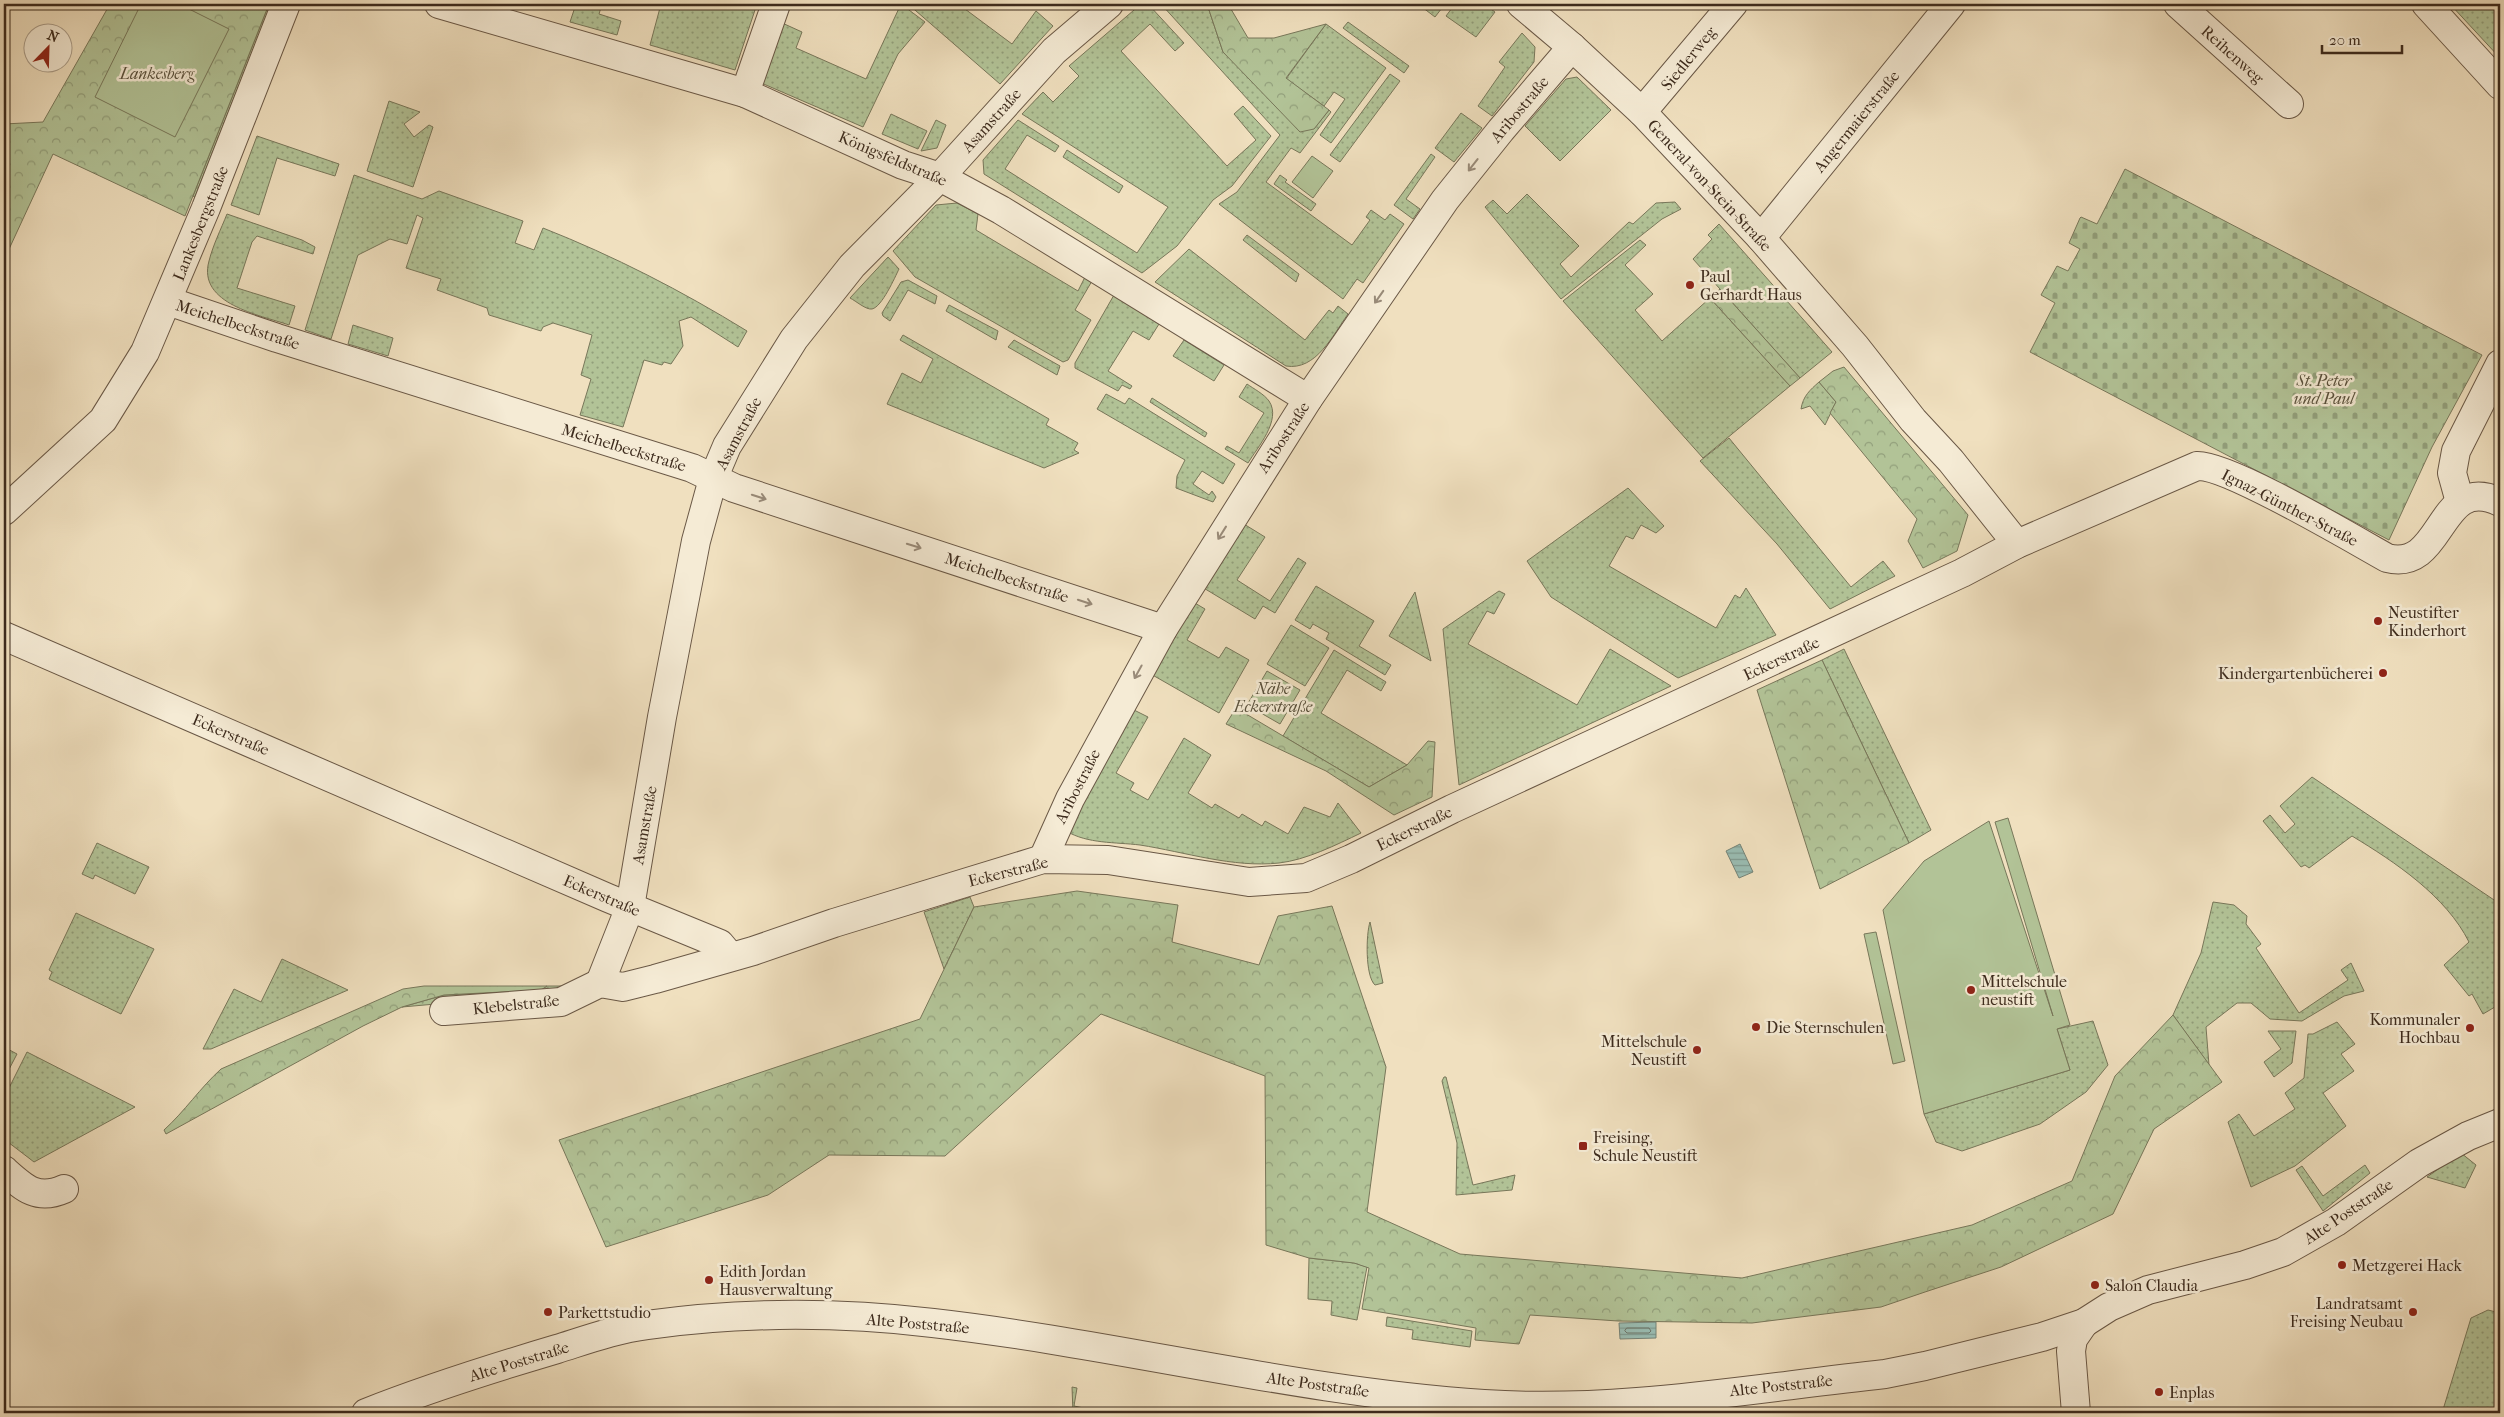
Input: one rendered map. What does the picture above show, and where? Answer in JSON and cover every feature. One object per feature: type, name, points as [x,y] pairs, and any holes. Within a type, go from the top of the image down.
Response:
[{"type":"street","name":"Lankesbergstraße","points":[[4,512],[103,420],[145,352],[168,301],[286,4]]},
{"type":"street","name":"Königsfeldstraße","points":[[439,4],[745,93],[903,165],[940,177],[1001,210],[1308,399]]},
{"type":"street","points":[[745,93],[776,4]]},
{"type":"street","name":"Asamstraße","points":[[600,983],[630,907],[662,717],[692,561],[714,479],[727,446],[794,339],[852,266],[940,177],[1054,51],[1109,4]]},
{"type":"street","name":"General-von-Stein-Straße","points":[[1521,4],[1572,47],[1642,112],[1761,238],[1854,346],[2017,544]]},
{"type":"street","name":"Siedlerweg","points":[[1642,112],[1733,4]]},
{"type":"street","name":"Angermaierstraße","points":[[1761,238],[1951,4]]},
{"type":"street","name":"Reihenweg","points":[[2178,4],[2289,104]]},
{"type":"street","points":[[2426,4],[2500,85]]},
{"type":"street","name":"Aribostraße","points":[[1043,859],[1070,799],[1162,629],[1308,399],[1445,200],[1501,130],[1572,47]]},
{"type":"street","name":"Meichelbeckstraße","points":[[168,301],[277,338],[684,466],[743,491],[1162,629]]},
{"type":"street","points":[[2500,364],[2456,452],[2452,473],[2460,502],[2478,495],[2500,502]]},
{"type":"street","name":"Ignaz-Günther-Straße","points":[[2017,544],[2197,466],[2211,467],[2256,487],[2387,558],[2396,560],[2405,560],[2419,554],[2460,502]]},
{"type":"street","name":"Eckerstraße","points":[[4,636],[630,907],[720,944],[730,956],[1043,859],[1108,860],[1249,882],[1306,878],[1351,860],[1461,805],[1962,574],[2017,544]]},
{"type":"street","points":[[600,983],[623,987],[730,956]]},
{"type":"street","name":"Klebelstraße","points":[[444,1011],[561,1002],[600,983]]},
{"type":"street","name":"Alte Poststraße","points":[[366,1413],[406,1397],[504,1365],[642,1325],[755,1316],[887,1319],[932,1323],[1006,1333],[1186,1364],[1300,1381],[1402,1395],[1515,1406],[1604,1405],[1885,1374],[2042,1337],[2084,1322],[2109,1307],[2148,1290],[2245,1266],[2283,1252],[2336,1222],[2419,1163],[2473,1134],[2500,1123]]},
{"type":"street","points":[[4,1170],[27,1190],[50,1195],[64,1189]]},
{"type":"street","points":[[2076,1413],[2071,1351],[2073,1339],[2084,1322]]},
{"type":"green space","points":[[110,4],[269,4],[185,216],[53,154],[4,260],[4,124],[43,122]]},
{"type":"green space","name":"Lankesberg","points":[[141,4],[179,4],[229,29],[175,137],[95,97]]},
{"type":"green space","points":[[269,4],[278,4],[201,201],[193,196]]},
{"type":"green space","points":[[576,4],[602,4],[599,14],[621,21],[617,35],[570,22]]},
{"type":"green space","points":[[661,4],[719,4],[726,6],[727,4],[757,4],[735,70],[650,45]]},
{"type":"green space","points":[[901,4],[925,22],[898,54],[863,127],[759,82],[780,22],[802,32],[796,48],[866,79]]},
{"type":"green space","points":[[908,4],[969,4],[965,9],[1012,44],[1036,11],[1053,26],[1000,84]]},
{"type":"green space","points":[[1141,4],[1148,4],[1184,43],[1175,51],[1150,24],[1121,51],[1227,166],[1256,140],[1234,114],[1243,106],[1271,136],[1232,186],[1213,200],[1177,246],[1142,273],[984,174],[983,160],[1018,120],[1059,146],[1055,152],[1027,135],[1005,169],[1137,253],[1168,207],[1022,114],[1043,92],[1053,102],[1079,76],[1069,66]]},
{"type":"green space","points":[[1161,4],[1207,4],[1223,52],[1314,129],[1329,110],[1331,112],[1300,153],[1291,148],[1266,182],[1352,245],[1370,220],[1366,217],[1371,210],[1385,220],[1390,214],[1404,224],[1363,283],[1357,279],[1343,299],[1219,204],[1237,192],[1280,135]]},
{"type":"green space","points":[[1207,4],[1228,4],[1248,38],[1274,38],[1326,24],[1286,78],[1329,110],[1314,129],[1300,132],[1223,52]]},
{"type":"green space","points":[[1418,4],[1445,4],[1435,17]]},
{"type":"green space","points":[[1455,4],[1484,4],[1495,12],[1476,37],[1446,16]]},
{"type":"green space","points":[[2450,4],[2500,4],[2500,58]]},
{"type":"green space","points":[[1348,22],[1409,66],[1404,73],[1343,28]]},
{"type":"green space","points":[[1326,24],[1386,68],[1331,143],[1320,135],[1345,99],[1334,92],[1324,106],[1286,79]]},
{"type":"green space","points":[[1522,33],[1535,47],[1534,62],[1492,116],[1478,106],[1505,67],[1499,62]]},
{"type":"green space","points":[[1390,74],[1400,81],[1340,162],[1330,155]]},
{"type":"green space","points":[[1577,77],[1611,110],[1560,161],[1525,126],[1566,79]]},
{"type":"green space","points":[[389,101],[420,112],[404,124],[414,137],[429,125],[433,127],[413,187],[367,171]]},
{"type":"green space","points":[[1461,113],[1482,128],[1454,162],[1435,148]]},
{"type":"green space","points":[[891,114],[927,131],[918,149],[882,134]]},
{"type":"green space","points":[[936,120],[946,125],[937,148],[921,151]]},
{"type":"green space","points":[[257,136],[339,164],[335,176],[277,158],[259,215],[231,205]]},
{"type":"green space","points":[[1067,150],[1123,186],[1119,193],[1063,157]]},
{"type":"green space","points":[[1431,154],[1435,157],[1406,199],[1420,209],[1413,219],[1394,205]]},
{"type":"green space","points":[[1312,156],[1333,171],[1313,198],[1292,182]]},
{"type":"green space","name":"St. Peter und Paul","points":[[2125,169],[2482,355],[2432,447],[2389,540],[2030,352],[2055,303],[2041,295],[2057,266],[2068,271],[2080,249],[2069,243],[2080,218],[2097,224]]},
{"type":"green space","points":[[354,175],[422,199],[439,191],[523,221],[515,243],[534,250],[543,228],[596,250],[647,275],[747,331],[738,347],[691,317],[679,321],[683,346],[671,364],[664,362],[662,365],[644,360],[623,427],[580,415],[591,379],[581,375],[592,335],[553,323],[543,327],[541,331],[489,315],[487,308],[437,290],[441,279],[406,268],[423,218],[417,215],[407,244],[390,239],[358,255],[331,339],[305,330]]},
{"type":"green space","points":[[1280,175],[1287,180],[1285,182],[1316,204],[1311,211],[1274,184]]},
{"type":"green space","points":[[1527,194],[1579,246],[1560,264],[1571,277],[1629,222],[1633,224],[1656,203],[1675,202],[1681,209],[1662,219],[1561,299],[1485,207],[1493,200],[1507,214]]},
{"type":"green space","points":[[957,203],[978,214],[976,230],[1078,291],[1085,277],[1092,281],[1075,310],[1091,320],[1068,360],[1063,362],[915,277],[893,251],[936,205]]},
{"type":"green space","points":[[227,214],[302,240],[315,247],[313,254],[257,236],[252,242],[237,288],[295,306],[289,325],[248,312],[221,298],[212,288],[208,276],[209,261]]},
{"type":"green space","points":[[1719,224],[1832,352],[1800,378],[1693,259],[1712,239],[1708,235]]},
{"type":"green space","points":[[1247,235],[1299,274],[1296,282],[1243,240]]},
{"type":"green space","points":[[1640,240],[1646,245],[1625,265],[1653,294],[1635,310],[1662,341],[1710,298],[1790,386],[1703,458],[1563,301]]},
{"type":"green space","points":[[1189,249],[1305,340],[1329,310],[1333,313],[1338,306],[1348,314],[1330,341],[1315,357],[1297,366],[1286,366],[1155,282]]},
{"type":"green space","points":[[888,257],[899,269],[880,303],[870,309],[850,298]]},
{"type":"green space","points":[[908,280],[937,296],[935,304],[908,290],[890,321],[882,313],[901,282]]},
{"type":"green space","points":[[1720,289],[1800,378],[1790,386],[1710,298]]},
{"type":"green space","points":[[1114,295],[1159,324],[1149,340],[1133,331],[1108,371],[1132,386],[1130,389],[1122,385],[1118,391],[1075,368],[1075,363]]},
{"type":"green space","points":[[949,305],[998,331],[996,340],[946,311]]},
{"type":"green space","points":[[353,325],[393,338],[388,356],[348,344]]},
{"type":"green space","points":[[903,335],[1049,419],[1046,425],[1078,443],[1074,450],[1079,453],[1044,468],[887,404],[902,373],[921,383],[933,359],[900,340]]},
{"type":"green space","points":[[1014,340],[1060,366],[1057,375],[1008,347]]},
{"type":"green space","points":[[1184,340],[1224,365],[1214,381],[1173,356]]},
{"type":"green space","points":[[1844,367],[1968,515],[1957,551],[1923,568],[1908,541],[1917,519],[1830,413],[1836,402],[1819,382],[1833,371]]},
{"type":"green space","points":[[1819,382],[1836,402],[1825,425],[1810,406],[1801,409],[1805,397]]},
{"type":"green space","points":[[1247,384],[1269,401],[1272,409],[1272,417],[1267,434],[1248,463],[1225,449],[1227,446],[1239,453],[1264,413],[1239,397]]},
{"type":"green space","points":[[1106,394],[1125,404],[1129,398],[1235,464],[1223,484],[1202,471],[1193,484],[1209,495],[1212,491],[1216,497],[1213,502],[1176,488],[1177,476],[1185,460],[1097,409]]},
{"type":"green space","points":[[1152,398],[1207,433],[1205,437],[1150,402]]},
{"type":"green space","points":[[1729,438],[1851,587],[1883,561],[1895,576],[1830,609],[1777,544],[1700,461]]},
{"type":"green space","points":[[1628,488],[1664,526],[1656,533],[1641,525],[1633,539],[1626,536],[1609,566],[1716,628],[1735,595],[1740,598],[1746,588],[1776,635],[1678,678],[1551,597],[1527,561]]},
{"type":"green space","points":[[1239,521],[1265,537],[1237,580],[1270,601],[1298,558],[1306,563],[1275,613],[1263,606],[1255,619],[1197,584]]},
{"type":"green space","points":[[1316,586],[1374,621],[1359,646],[1391,665],[1385,675],[1326,639],[1329,633],[1313,624],[1310,629],[1295,620]]},
{"type":"green space","points":[[1499,591],[1505,594],[1494,614],[1487,611],[1468,644],[1577,705],[1610,649],[1671,686],[1459,785],[1443,629]]},
{"type":"green space","points":[[1415,592],[1431,661],[1389,636]]},
{"type":"green space","points":[[1188,599],[1205,609],[1187,640],[1219,658],[1226,647],[1249,660],[1219,713],[1149,673]]},
{"type":"green space","points":[[1291,625],[1329,648],[1305,686],[1267,664]]},
{"type":"green space","points":[[1844,649],[1931,830],[1909,843],[1822,660]]},
{"type":"green space","points":[[1334,650],[1386,682],[1381,691],[1347,670],[1321,713],[1407,765],[1369,787],[1283,736]]},
{"type":"green space","points":[[1822,660],[1909,843],[1820,889],[1757,690]]},
{"type":"green space","name":"Nähe Eckerstraße","points":[[1267,671],[1300,690],[1280,724],[1247,705]]},
{"type":"green space","points":[[1130,708],[1148,717],[1116,773],[1134,783],[1130,790],[1148,800],[1184,738],[1211,755],[1188,793],[1212,808],[1215,804],[1239,818],[1242,814],[1262,826],[1265,821],[1288,834],[1304,807],[1330,817],[1338,803],[1361,833],[1300,859],[1262,864],[1227,861],[1140,845],[1102,842],[1083,838],[1066,831]]},
{"type":"green space","points":[[1236,708],[1369,787],[1407,765],[1428,741],[1435,742],[1432,797],[1394,815],[1326,771],[1226,724]]},
{"type":"green space","points":[[2312,777],[2500,904],[2500,937],[2496,961],[2500,979],[2500,1004],[2483,1014],[2472,994],[2469,996],[2444,965],[2469,942],[2459,925],[2433,895],[2418,881],[2385,857],[2352,836],[2309,868],[2305,865],[2301,867],[2263,821],[2270,815],[2285,833],[2295,824],[2280,806]]},
{"type":"green space","name":"Mittelschule neustift","points":[[2008,818],[2070,1025],[2057,1029],[2070,1070],[1924,1114],[1883,910],[1924,861],[1989,821],[2053,1016],[1995,822]]},
{"type":"green space","points":[[97,843],[149,867],[135,894],[95,875],[93,879],[82,874]]},
{"type":"green space","points":[[1077,891],[1178,905],[1172,942],[1259,965],[1278,916],[1332,906],[1386,1067],[1367,1212],[1460,1254],[1742,1278],[1972,1225],[2072,1181],[2115,1076],[2173,1015],[2222,1082],[2154,1129],[2113,1214],[2001,1267],[1881,1307],[1752,1323],[1618,1321],[1530,1315],[1519,1344],[1475,1340],[1476,1328],[1362,1309],[1369,1268],[1354,1263],[1309,1258],[1266,1245],[1265,1076],[1101,1014],[945,1156],[829,1155],[768,1195],[606,1247],[559,1140],[920,1019],[974,907]]},
{"type":"green space","points":[[970,897],[974,907],[944,969],[924,912]]},
{"type":"green space","points":[[2213,902],[2234,905],[2247,916],[2246,924],[2261,944],[2256,948],[2299,1013],[2348,980],[2341,970],[2351,963],[2364,991],[2344,996],[2302,1021],[2270,1019],[2251,1003],[2237,1003],[2206,1027],[2209,1065],[2173,1015],[2201,953]]},
{"type":"green space","points":[[76,913],[154,949],[121,1014],[49,979],[52,972],[49,970]]},
{"type":"green space","points":[[1370,922],[1383,983],[1375,985],[1369,973],[1368,964],[1367,945]]},
{"type":"green space","points":[[1876,932],[1905,1061],[1893,1064],[1864,934]]},
{"type":"green space","points":[[282,959],[348,990],[211,1049],[203,1049],[234,989],[261,1002]]},
{"type":"green space","points":[[424,986],[547,986],[541,990],[444,995],[402,1007],[363,1026],[166,1134],[164,1130],[221,1069],[403,989]]},
{"type":"green space","points":[[547,986],[566,986],[537,995],[402,1007],[444,995],[541,990]]},
{"type":"green space","points":[[2093,1021],[2108,1065],[2086,1092],[2040,1124],[1962,1151],[1936,1142],[1924,1114],[2070,1070],[2057,1029]]},
{"type":"green space","points":[[2337,1022],[2355,1044],[2341,1054],[2354,1071],[2323,1093],[2346,1126],[2295,1166],[2251,1187],[2228,1122],[2239,1114],[2254,1136],[2295,1109],[2285,1093],[2304,1078],[2308,1034],[2313,1034]]},
{"type":"green space","points":[[2268,1031],[2296,1031],[2292,1063],[2274,1077],[2264,1062],[2281,1049]]},
{"type":"green space","points":[[4,1047],[17,1054],[4,1079]]},
{"type":"green space","points":[[27,1052],[135,1107],[34,1162],[4,1139],[4,1098]]},
{"type":"green space","points":[[1446,1077],[1473,1185],[1515,1175],[1512,1190],[1456,1195],[1457,1143],[1442,1081]]},
{"type":"green space","points":[[2461,1153],[2476,1165],[2465,1188],[2427,1177]]},
{"type":"green space","points":[[2365,1165],[2370,1173],[2323,1211],[2296,1170],[2302,1166],[2323,1196]]},
{"type":"green space","points":[[1309,1258],[1355,1263],[1367,1267],[1357,1320],[1331,1315],[1332,1301],[1308,1299]]},
{"type":"green space","points":[[2488,1310],[2500,1313],[2500,1413],[2442,1413],[2471,1318]]},
{"type":"green space","points":[[1387,1317],[1472,1331],[1470,1347],[1412,1339],[1413,1330],[1386,1326]]},
{"type":"green space","points":[[1072,1387],[1077,1388],[1074,1406],[1108,1413],[1073,1413]]},
{"type":"water","points":[[1740,844],[1753,872],[1739,878],[1726,851]]},
{"type":"water","points":[[1656,1322],[1656,1338],[1620,1339],[1619,1323]]},
{"type":"place","name":"Paul Gerhardt Haus","points":[[1690,285]]},
{"type":"place","name":"Neustifter Kinderhort","points":[[2378,621]]},
{"type":"place","name":"Kindergartenbücherei","points":[[2383,673]]},
{"type":"place","name":"Mittelschule neustift","points":[[1971,990]]},
{"type":"place","name":"Die Sternschulen","points":[[1756,1027]]},
{"type":"place","name":"Kommunaler Hochbau","points":[[2470,1028]]},
{"type":"place","name":"Mittelschule Neustift","points":[[1697,1050]]},
{"type":"place","name":"Freising, Schule Neustift","points":[[1583,1146]]},
{"type":"place","name":"Metzgerei Hack","points":[[2342,1265]]},
{"type":"place","name":"Edith Jordan Hausverwaltung","points":[[709,1280]]},
{"type":"place","name":"Salon Claudia","points":[[2095,1285]]},
{"type":"place","name":"Parkettstudio","points":[[548,1312]]},
{"type":"place","name":"Landratsamt Freising Neubau","points":[[2413,1312]]},
{"type":"place","name":"Enplas","points":[[2159,1392]]}]
